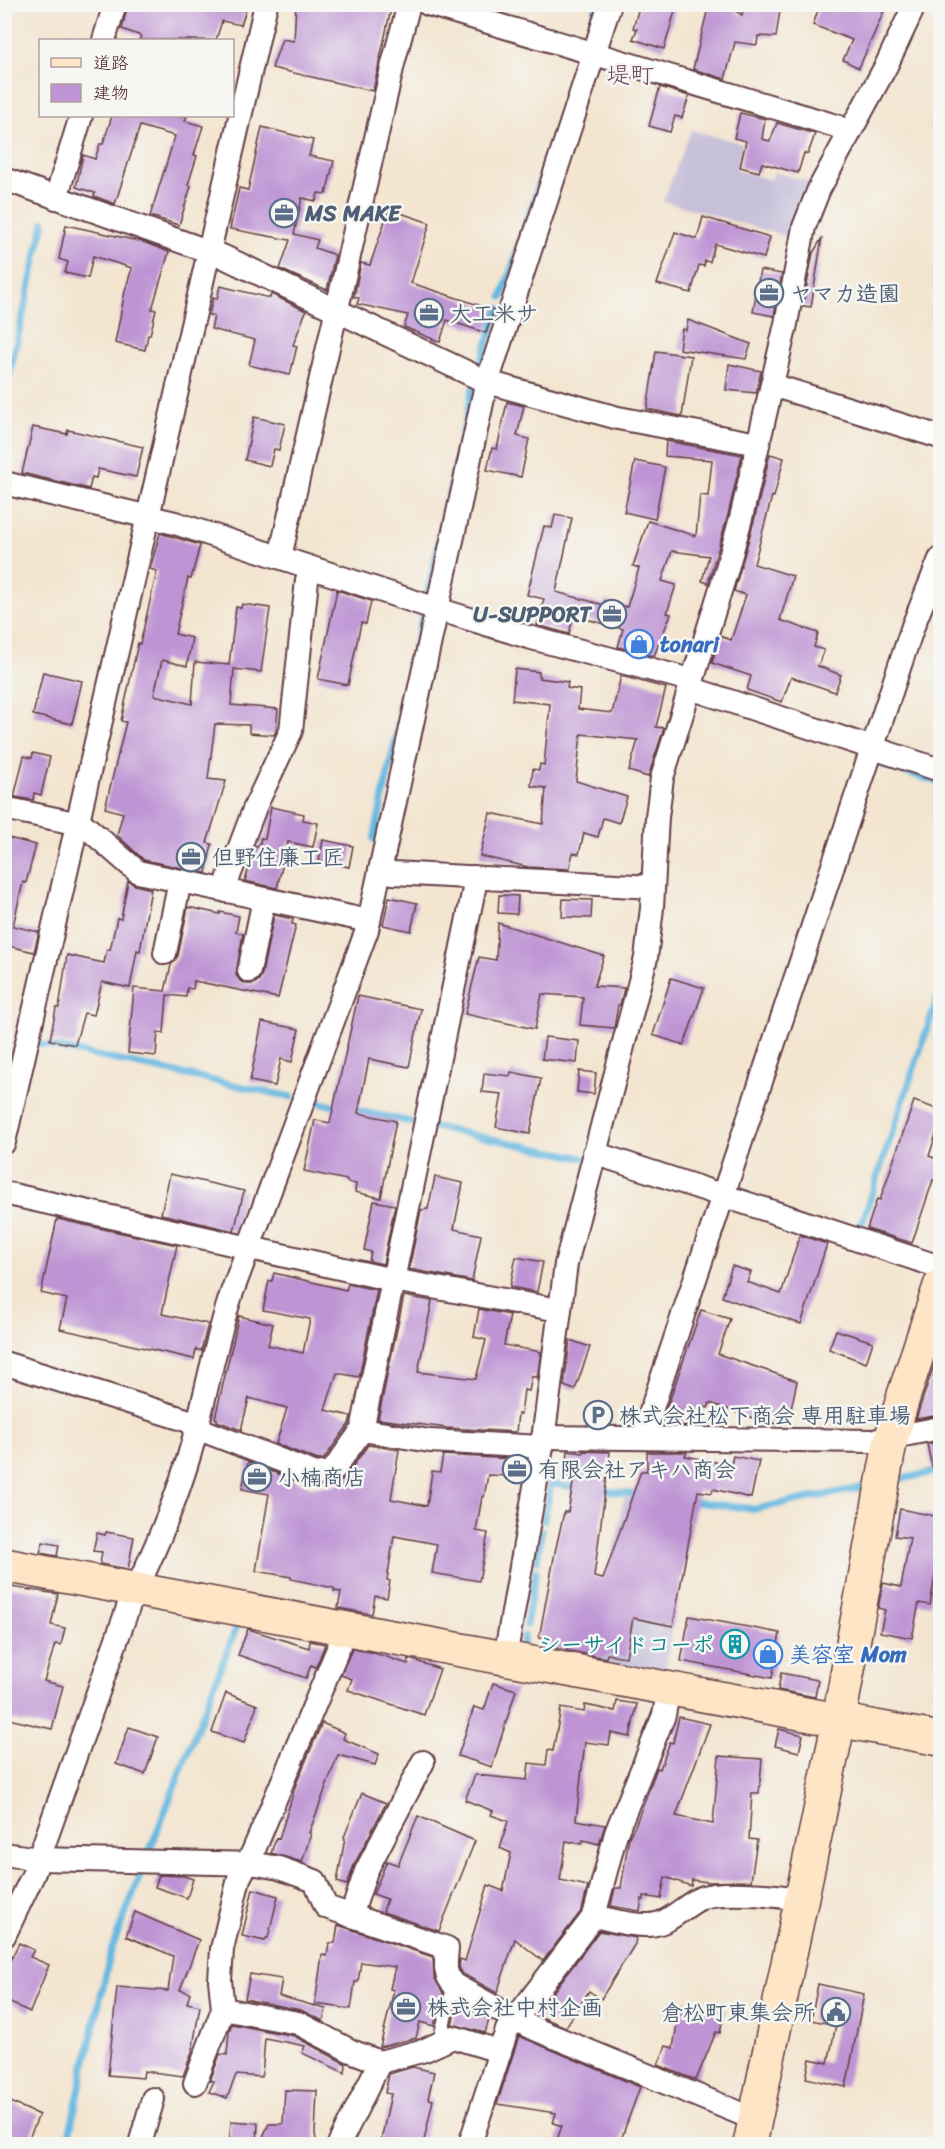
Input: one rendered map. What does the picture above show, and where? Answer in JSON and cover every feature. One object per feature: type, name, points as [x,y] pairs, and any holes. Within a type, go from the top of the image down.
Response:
[{"type":"street","points":[[104,39],[115,4]]},
{"type":"street","points":[[4,1142],[266,4]]},
{"type":"street","points":[[280,557],[409,4]]},
{"type":"street","points":[[428,4],[836,126],[849,133]]},
{"type":"street","points":[[4,1936],[39,1859],[137,1589],[180,1482],[197,1426],[222,1321],[362,946],[487,382],[610,4]]},
{"type":"street","points":[[505,1658],[543,1442],[559,1310],[571,1242],[640,983],[650,933],[657,817],[662,778],[729,564],[772,385],[804,227],[819,189],[886,66],[915,4]]},
{"type":"street","points":[[57,198],[81,117]]},
{"type":"street","points":[[4,179],[209,251],[487,382],[618,418],[758,444]]},
{"type":"street","points":[[772,385],[940,437]]},
{"type":"street","points":[[4,483],[176,523],[528,637],[683,678],[699,691],[940,770]]},
{"type":"street","points":[[646,1438],[647,1423],[872,748],[919,610],[940,559]]},
{"type":"street","points":[[226,891],[255,807],[291,731],[307,580],[311,568]]},
{"type":"street","points":[[4,808],[84,825],[138,872],[369,921]]},
{"type":"street","points":[[380,870],[393,873],[653,887]]},
{"type":"street","points":[[4,1363],[186,1420],[207,1432],[316,1474],[332,1472],[362,1430],[474,889],[474,878]]},
{"type":"street","points":[[165,954],[180,881]]},
{"type":"street","points":[[249,971],[264,899]]},
{"type":"street","points":[[594,1153],[940,1267]]},
{"type":"street","points":[[4,1193],[393,1280],[559,1310]]},
{"type":"street","points":[[753,2131],[839,1720],[892,1437],[940,1286]]},
{"type":"street","points":[[362,1430],[430,1441],[543,1442],[646,1438],[873,1441],[940,1428]]},
{"type":"street","points":[[4,1565],[940,1739]]},
{"type":"street","points":[[195,2083],[223,2009],[220,1980],[222,1949],[239,1878],[340,1644],[343,1628]]},
{"type":"street","points":[[470,2145],[507,2030],[594,1916],[616,1833],[664,1715],[669,1688]]},
{"type":"street","points":[[351,1916],[366,1871],[423,1761]]},
{"type":"street","points":[[4,1854],[39,1859],[247,1864],[279,1868],[315,1881],[326,1907],[447,1948],[447,1978],[454,1985],[530,2027],[732,2110],[753,2131]]},
{"type":"street","points":[[594,1916],[649,1926],[668,1920],[695,1901],[712,1895],[787,1897],[801,1900]]},
{"type":"street","points":[[223,2009],[298,2023],[351,2051],[380,2062],[425,2050],[453,2037],[499,2051]]},
{"type":"street","points":[[339,2145],[380,2062]]},
{"type":"street","points":[[140,2145],[153,2099]]},
{"type":"lane","points":[[438,2044],[454,1985]]},
{"type":"shaded area","points":[[691,130],[743,144],[736,170],[771,180],[774,172],[813,183],[792,238],[663,201]]},
{"type":"shaded area","points":[[624,1497],[696,1505],[664,1676],[593,1662]]},
{"type":"building","points":[[128,4],[170,4],[182,8],[182,4],[248,4],[241,25],[222,21],[216,39],[140,39],[141,36],[122,29]]},
{"type":"building","points":[[296,4],[392,4],[373,91],[272,68],[282,39],[294,41]]},
{"type":"building","points":[[640,4],[677,4],[664,49],[633,39],[637,29],[633,28]]},
{"type":"building","points":[[709,4],[724,4],[742,15],[744,4],[781,4],[776,37],[758,36],[757,45],[735,42],[725,79],[693,69]]},
{"type":"building","points":[[820,4],[887,4],[859,68],[843,60],[852,40],[813,25]]},
{"type":"building","points":[[660,87],[689,96],[682,118],[675,116],[670,132],[649,126]]},
{"type":"building","points":[[740,113],[765,119],[762,139],[770,141],[777,123],[815,134],[808,154],[804,153],[798,173],[762,163],[759,172],[740,167],[746,141],[734,138]]},
{"type":"building","points":[[112,117],[187,117],[185,121],[203,126],[188,185],[191,186],[179,225],[150,216],[175,136],[140,126],[115,204],[94,196],[95,193],[76,187],[83,155],[95,159],[100,144],[103,144]]},
{"type":"building","points":[[262,127],[313,140],[309,156],[334,161],[326,194],[318,193],[316,201],[302,198],[294,234],[318,240],[315,248],[335,255],[327,290],[280,269],[290,240],[230,229],[239,188],[248,190]]},
{"type":"building","points":[[389,209],[430,223],[411,283],[494,310],[486,333],[447,320],[440,342],[404,327],[408,315],[357,304],[359,298],[354,297],[361,263],[370,265]]},
{"type":"building","points":[[703,217],[770,237],[764,258],[715,244],[710,262],[705,261],[704,266],[699,265],[691,293],[657,284],[675,232],[697,239]]},
{"type":"building","points":[[66,225],[143,242],[169,252],[152,309],[156,310],[145,350],[115,343],[132,268],[93,256],[88,278],[65,273],[68,262],[59,259]]},
{"type":"building","points":[[822,238],[811,307],[803,306],[813,253]]},
{"type":"building","points":[[760,270],[782,274],[774,316],[753,312]]},
{"type":"building","points":[[220,286],[270,298],[271,294],[306,311],[293,345],[297,346],[290,375],[249,365],[255,340],[211,329],[214,316],[209,315],[213,298],[217,299]]},
{"type":"building","points":[[688,320],[751,344],[746,359],[679,349],[682,329],[686,330]]},
{"type":"building","points":[[656,351],[691,356],[682,416],[647,409]]},
{"type":"building","points":[[729,364],[761,371],[756,393],[726,390]]},
{"type":"building","points":[[507,402],[524,406],[517,436],[529,439],[521,477],[487,470],[492,448],[497,449]]},
{"type":"building","points":[[254,417],[285,424],[279,450],[274,449],[270,466],[245,460]]},
{"type":"building","points":[[33,427],[67,434],[68,430],[143,447],[136,477],[98,469],[96,478],[92,477],[89,489],[22,473]]},
{"type":"building","points":[[666,441],[742,455],[728,515],[708,583],[702,581],[709,556],[672,551],[662,581],[676,585],[667,613],[671,614],[654,656],[618,647],[623,629],[586,619],[586,621],[573,618],[569,634],[537,625],[544,599],[527,595],[544,526],[552,528],[555,515],[572,518],[556,592],[604,605],[605,601],[627,607],[639,568],[633,566],[648,521],[696,536],[700,495],[708,496],[712,460],[665,456]]},
{"type":"building","points":[[770,454],[784,458],[754,564],[793,576],[780,620],[818,633],[814,647],[824,650],[818,666],[841,675],[835,692],[791,677],[782,702],[747,690],[751,676],[712,663],[720,636],[731,640],[746,595],[734,591]]},
{"type":"building","points":[[635,461],[665,467],[655,519],[624,512]]},
{"type":"building","points":[[160,533],[200,545],[191,579],[188,578],[175,634],[192,638],[187,666],[162,660],[154,695],[192,704],[195,662],[229,665],[236,607],[241,608],[242,604],[270,608],[261,672],[234,669],[231,705],[278,709],[276,731],[274,735],[249,733],[249,725],[215,724],[208,779],[226,781],[207,843],[212,844],[206,873],[144,860],[117,835],[123,813],[105,808],[126,722],[121,721],[138,643],[140,644],[157,571],[150,569]]},
{"type":"building","points":[[337,590],[371,601],[366,624],[361,623],[348,685],[318,679]]},
{"type":"building","points":[[515,669],[539,672],[539,678],[568,682],[567,688],[580,690],[578,709],[612,713],[621,676],[666,688],[656,727],[664,728],[648,777],[629,771],[638,740],[581,734],[576,781],[627,797],[619,823],[603,818],[598,837],[584,833],[579,854],[573,853],[569,869],[528,867],[480,856],[490,813],[543,824],[546,788],[531,786],[533,769],[539,770],[540,764],[544,765],[550,704],[512,700]]},
{"type":"building","points":[[43,672],[82,681],[72,724],[33,715]]},
{"type":"building","points":[[33,753],[50,757],[41,795],[34,793],[33,800],[15,797],[24,756],[32,758]]},
{"type":"building","points":[[271,807],[304,814],[303,820],[318,823],[313,847],[288,842],[277,888],[245,881],[255,846],[259,847],[261,838],[265,839]]},
{"type":"building","points":[[9,838],[36,845],[26,883],[23,882],[13,926],[39,932],[34,952],[4,945],[4,857]]},
{"type":"building","points":[[323,840],[353,846],[349,867],[319,861]]},
{"type":"building","points":[[128,881],[151,889],[140,951],[137,950],[130,988],[102,982],[94,1015],[84,1013],[75,1045],[50,1040],[56,1008],[59,1008],[67,955],[104,963],[107,949],[110,950],[117,918],[121,919]]},
{"type":"building","points":[[499,895],[518,896],[517,914],[498,913]]},
{"type":"building","points":[[389,897],[417,903],[411,931],[383,925]]},
{"type":"building","points":[[563,899],[592,900],[591,918],[562,917]]},
{"type":"building","points":[[188,907],[239,916],[236,932],[243,934],[236,975],[240,981],[247,984],[254,984],[262,974],[274,915],[293,919],[292,924],[296,925],[278,998],[194,981],[193,989],[187,988],[186,997],[167,995],[164,1033],[158,1032],[156,1056],[128,1053],[134,988],[165,991],[171,965],[178,956]]},
{"type":"building","points":[[498,923],[604,956],[594,986],[624,988],[614,1028],[580,1025],[583,997],[542,994],[535,1029],[465,1014],[479,957],[496,960]]},
{"type":"building","points":[[671,978],[704,988],[684,1045],[653,1035]]},
{"type":"building","points":[[358,996],[421,1009],[409,1067],[369,1059],[358,1113],[396,1121],[381,1198],[355,1192],[356,1184],[347,1182],[347,1180],[304,1171],[315,1120],[330,1123]]},
{"type":"building","points":[[262,1022],[299,1029],[292,1062],[281,1059],[275,1086],[250,1081]]},
{"type":"building","points":[[545,1037],[579,1041],[577,1063],[542,1059]]},
{"type":"building","points":[[579,1071],[596,1073],[594,1094],[577,1092]]},
{"type":"building","points":[[511,1072],[541,1078],[530,1134],[496,1127],[502,1094],[482,1092],[484,1073],[510,1076]]},
{"type":"building","points":[[914,1101],[940,1110],[940,1122],[929,1156],[940,1160],[940,1183],[933,1180],[912,1243],[867,1229],[877,1199],[880,1200]]},
{"type":"building","points":[[170,1174],[244,1191],[234,1231],[161,1214]]},
{"type":"building","points":[[435,1177],[463,1183],[454,1229],[481,1235],[472,1281],[409,1269],[421,1210],[428,1209]]},
{"type":"building","points":[[374,1201],[395,1205],[383,1264],[369,1261],[371,1252],[364,1250]]},
{"type":"building","points":[[57,1219],[177,1245],[162,1314],[208,1324],[201,1351],[196,1349],[194,1359],[60,1329],[67,1299],[41,1293]]},
{"type":"building","points":[[800,1235],[827,1244],[801,1324],[722,1297],[732,1266],[751,1272],[747,1282],[781,1294]]},
{"type":"building","points":[[516,1257],[543,1262],[537,1292],[510,1287]]},
{"type":"building","points":[[274,1273],[346,1290],[348,1284],[377,1290],[359,1377],[337,1373],[325,1410],[351,1416],[349,1424],[324,1459],[318,1460],[276,1444],[287,1408],[249,1398],[241,1430],[217,1421],[215,1418],[239,1316],[273,1324],[268,1345],[303,1353],[310,1319],[263,1310],[269,1281],[272,1281]]},
{"type":"building","points":[[404,1296],[432,1301],[418,1372],[476,1379],[486,1340],[474,1337],[479,1309],[510,1315],[504,1345],[541,1352],[537,1378],[532,1376],[529,1391],[524,1390],[516,1432],[447,1428],[378,1419]]},
{"type":"building","points":[[701,1310],[730,1319],[718,1354],[797,1381],[790,1414],[781,1412],[777,1424],[710,1403],[708,1408],[702,1406],[696,1425],[661,1425]]},
{"type":"building","points":[[836,1330],[873,1342],[866,1363],[829,1349]]},
{"type":"building","points":[[570,1340],[590,1347],[575,1390],[564,1386]]},
{"type":"building","points":[[939,1350],[940,1415],[916,1419]]},
{"type":"building","points":[[940,1442],[940,1466],[932,1467],[927,1444]]},
{"type":"building","points":[[368,1445],[399,1450],[391,1499],[427,1506],[432,1471],[440,1472],[443,1455],[513,1459],[511,1476],[488,1475],[476,1531],[488,1533],[479,1581],[432,1573],[437,1544],[394,1536],[387,1580],[390,1581],[387,1598],[375,1596],[372,1614],[338,1608],[341,1592],[334,1591],[334,1588],[256,1571],[269,1494],[242,1489],[248,1462],[311,1487],[334,1485],[343,1480]]},
{"type":"building","points":[[568,1451],[610,1452],[594,1577],[603,1579],[641,1471],[647,1471],[647,1452],[687,1452],[685,1456],[731,1465],[733,1456],[759,1461],[751,1498],[713,1489],[712,1493],[698,1491],[673,1626],[633,1618],[626,1657],[607,1654],[606,1658],[545,1646],[546,1639],[539,1638],[555,1552],[564,1512],[568,1512],[574,1478],[565,1477]]},
{"type":"building","points":[[900,1509],[940,1517],[940,1547],[930,1605],[919,1603],[912,1638],[880,1632],[885,1610],[878,1608],[883,1583],[901,1587],[910,1538],[895,1536]]},
{"type":"building","points":[[106,1532],[134,1537],[128,1569],[100,1564],[102,1552],[93,1551],[97,1533],[105,1535]]},
{"type":"building","points":[[43,1542],[59,1545],[57,1556],[40,1553]]},
{"type":"building","points":[[4,1586],[58,1594],[51,1625],[65,1628],[61,1645],[55,1644],[44,1681],[63,1686],[52,1729],[4,1718]]},
{"type":"building","name":"シーサイドコーポ","points":[[689,1616],[780,1633],[772,1678],[681,1661]]},
{"type":"building","points":[[248,1629],[309,1648],[310,1641],[325,1644],[316,1667],[311,1665],[306,1678],[238,1655]]},
{"type":"building","points":[[352,1649],[371,1652],[408,1664],[409,1659],[440,1669],[424,1715],[348,1690],[352,1679],[341,1675]]},
{"type":"building","points":[[781,1673],[818,1680],[815,1697],[778,1690]]},
{"type":"building","points":[[493,1683],[516,1690],[492,1767],[458,1756],[474,1707],[484,1710]]},
{"type":"building","points":[[226,1693],[257,1705],[244,1743],[212,1732]]},
{"type":"building","points":[[617,1701],[637,1704],[630,1737],[611,1733],[609,1745],[585,1742],[576,1820],[605,1825],[599,1844],[583,1840],[582,1844],[566,1841],[560,1880],[588,1886],[582,1910],[543,1961],[515,1939],[497,1993],[463,1974],[459,1967],[460,1959],[465,1961],[488,1885],[503,1891],[511,1853],[500,1848],[508,1821],[491,1815],[493,1811],[465,1800],[475,1775],[527,1780],[529,1763],[546,1765],[548,1750],[553,1751],[561,1708],[584,1712],[585,1705],[615,1711]]},
{"type":"building","points":[[679,1717],[710,1724],[676,1816],[713,1824],[719,1756],[762,1759],[759,1793],[752,1793],[749,1839],[757,1840],[751,1881],[692,1880],[691,1886],[665,1877],[661,1899],[644,1896],[640,1911],[611,1906],[615,1888],[621,1888],[629,1837],[657,1768],[660,1769],[670,1742],[673,1743]]},
{"type":"building","points":[[322,1723],[345,1733],[343,1739],[379,1754],[375,1765],[338,1755],[309,1833],[311,1834],[302,1862],[271,1853],[276,1838],[279,1839],[296,1784]]},
{"type":"building","points":[[129,1727],[158,1737],[145,1774],[116,1764]]},
{"type":"building","points":[[779,1729],[803,1735],[799,1752],[775,1746]]},
{"type":"building","points":[[362,1793],[386,1803],[354,1865],[347,1885],[337,1882],[344,1837]]},
{"type":"building","points":[[418,1816],[475,1841],[439,1931],[383,1912],[387,1899],[373,1894],[387,1861],[398,1865]]},
{"type":"building","points":[[159,1875],[184,1876],[193,1879],[187,1898],[155,1887]]},
{"type":"building","points":[[253,1889],[278,1896],[268,1938],[265,1941],[242,1936]]},
{"type":"building","points":[[135,1912],[199,1940],[180,1990],[190,1993],[187,2003],[200,2006],[192,2052],[183,2076],[144,2071],[143,2078],[108,2075],[117,1987],[168,1991],[173,1956],[126,1936]]},
{"type":"building","points":[[338,1925],[433,1957],[434,1977],[443,1993],[434,2026],[420,2022],[416,2038],[380,2047],[394,1990],[390,1989],[395,1967],[361,1962],[351,2009],[315,2004],[322,1955],[327,1956],[329,1943],[335,1943]]},
{"type":"building","points":[[599,1931],[636,1938],[635,1944],[601,1999],[589,1991],[566,2027],[536,2015]]},
{"type":"building","points":[[19,1943],[34,1950],[30,1957],[49,1965],[30,2012],[4,2000],[4,1973]]},
{"type":"building","points":[[250,1974],[282,1979],[279,1996],[326,2009],[323,2021],[301,2010],[245,1999]]},
{"type":"building","points":[[818,1984],[864,1994],[846,2087],[806,2078],[810,2059],[828,2063],[836,2025],[811,2020]]},
{"type":"building","points":[[458,2003],[489,2020],[485,2033],[452,2024]]},
{"type":"building","points":[[680,2005],[724,2012],[720,2033],[716,2032],[696,2080],[658,2065],[666,2046],[673,2048]]},
{"type":"building","points":[[232,2024],[294,2036],[346,2064],[345,2073],[302,2053],[305,2046],[265,2038],[262,2077],[236,2075],[227,2098],[209,2092],[214,2081],[210,2081],[220,2054],[227,2055],[229,2031]]},
{"type":"building","points":[[519,2036],[640,2087],[619,2145],[555,2145],[562,2126],[553,2123],[556,2113],[497,2104]]},
{"type":"building","points":[[413,2067],[434,2072],[428,2099],[433,2100],[423,2145],[380,2145],[391,2094],[385,2093],[389,2074]]},
{"type":"building","points":[[285,2090],[317,2091],[315,2134],[317,2145],[259,2145],[269,2124],[283,2124]]},
{"type":"building","points":[[4,2099],[39,2115],[26,2145],[4,2145]]},
{"type":"building","points":[[231,2121],[258,2123],[257,2145],[229,2145]]},
{"type":"waterway","points":[[589,34],[597,4]]},
{"type":"waterway","points":[[502,297],[552,145]]},
{"type":"waterway","points":[[4,398],[44,222]]},
{"type":"waterway","points":[[480,366],[499,308]]},
{"type":"waterway","points":[[427,594],[473,388]]},
{"type":"waterway","points":[[374,839],[422,616]]},
{"type":"waterway","points":[[878,760],[878,763],[940,783]]},
{"type":"waterway","points":[[858,1235],[940,991]]},
{"type":"waterway","points":[[40,1044],[291,1097]]},
{"type":"waterway","points":[[316,1102],[420,1124]]},
{"type":"waterway","points":[[430,1126],[583,1158]]},
{"type":"waterway","points":[[896,1480],[940,1471]]},
{"type":"waterway","points":[[544,1520],[551,1484],[581,1488]]},
{"type":"waterway","points":[[688,1501],[755,1509],[865,1487]]},
{"type":"waterway","points":[[598,1490],[641,1495]]},
{"type":"waterway","points":[[537,1560],[542,1531]]},
{"type":"waterway","points":[[526,1625],[536,1571]]},
{"type":"waterway","points":[[148,1855],[239,1621]]},
{"type":"waterway","points":[[522,1646],[524,1636]]},
{"type":"waterway","points":[[67,2144],[111,1951],[143,1868]]},
{"type":"place","name":"MS MAKE","points":[[284,213]]},
{"type":"place","name":"ヤマカ造園","points":[[769,293]]},
{"type":"place","name":"大工米サ","points":[[429,313]]},
{"type":"place","name":"U-SUPPORT","points":[[612,614]]},
{"type":"place","name":"tonari","points":[[639,644]]},
{"type":"place","name":"但野住廉工匠","points":[[191,857]]},
{"type":"place","name":"株式会社松下商会 専用駐車場","points":[[598,1415]]},
{"type":"place","name":"有限会社アキハ商会","points":[[517,1469]]},
{"type":"place","name":"小楠商店","points":[[257,1477]]},
{"type":"place","name":"シーサイドコーポ","points":[[735,1644]]},
{"type":"place","name":"美容室 Mom","points":[[768,1654]]},
{"type":"place","name":"株式会社中村企画","points":[[406,2007]]},
{"type":"place","name":"倉松町東集会所","points":[[836,2012]]},
{"type":"district","name":"堤町","points":[[630,75]]}]
